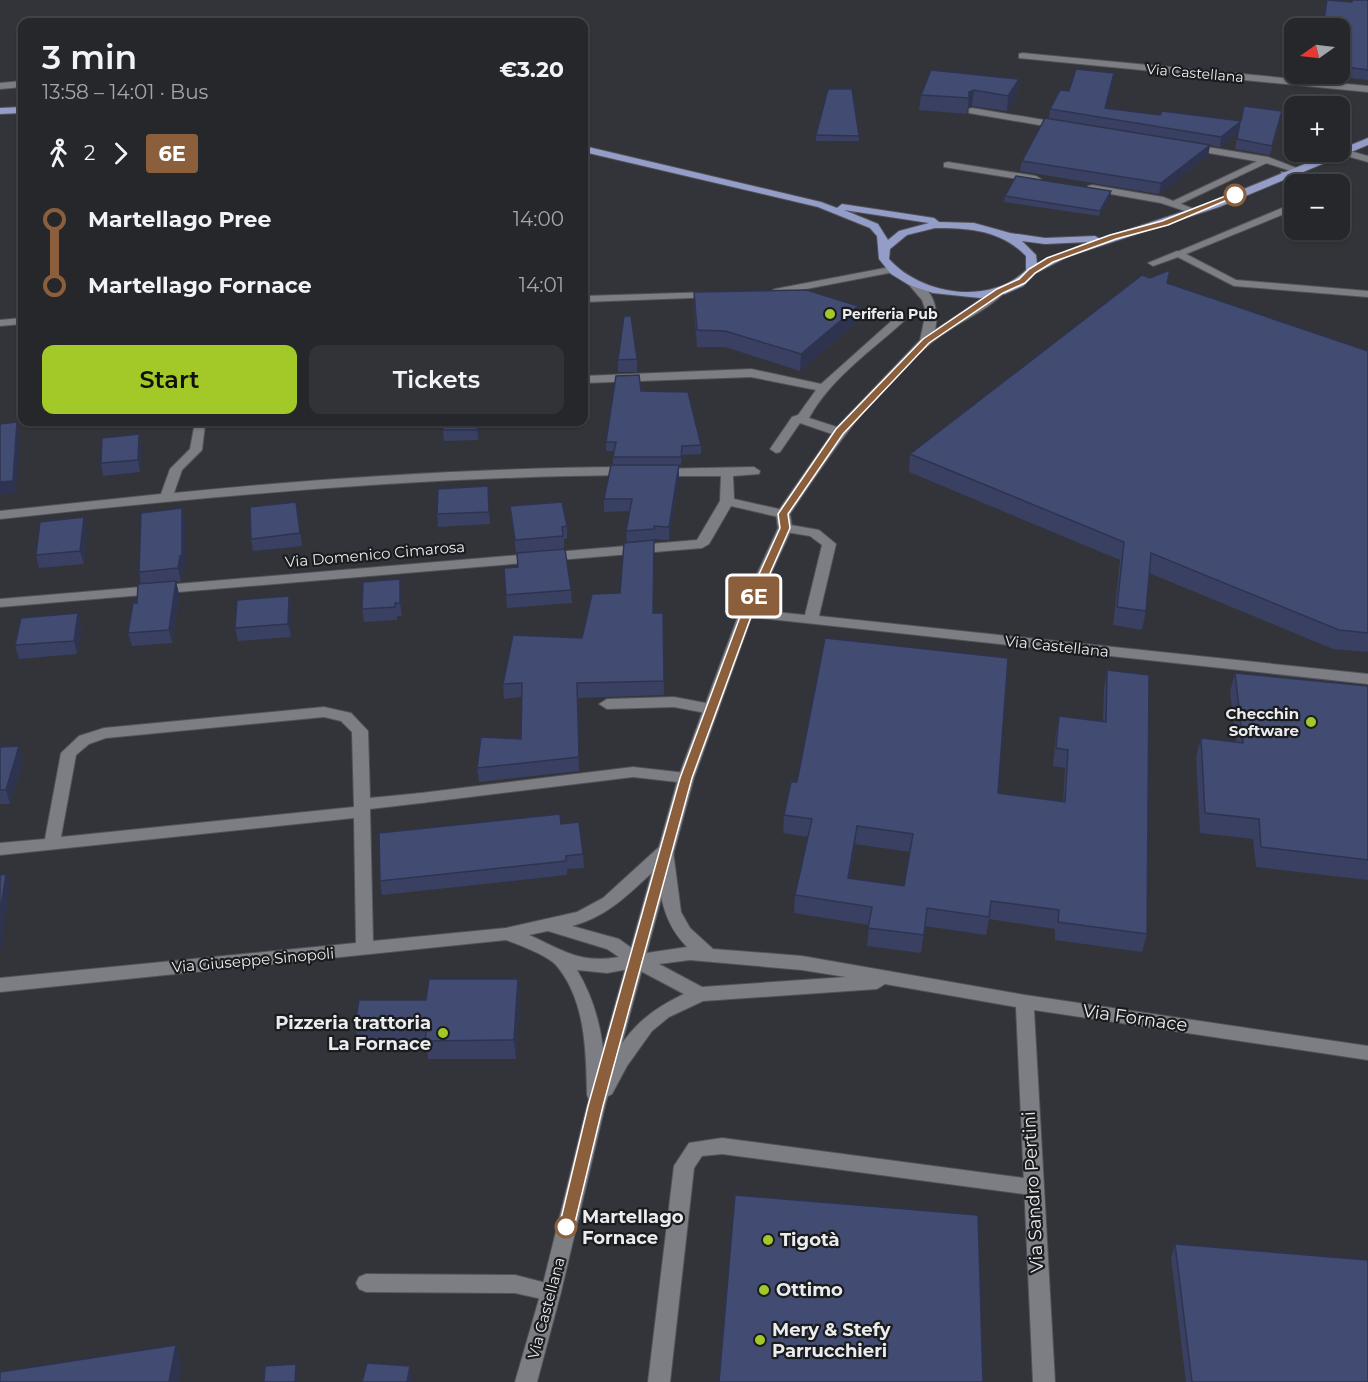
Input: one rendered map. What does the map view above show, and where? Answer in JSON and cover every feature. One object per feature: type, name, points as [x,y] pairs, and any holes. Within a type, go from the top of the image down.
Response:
[{"type":"main road","points":[[0,111],[18,110]]},
{"type":"main road","points":[[1350,149],[1368,141]]},
{"type":"main road","points":[[588,150],[821,205],[1045,241],[1113,237]]},
{"type":"main road","points":[[1285,174],[1317,162]]},
{"type":"main road","points":[[821,205],[874,226],[882,235],[885,249],[884,259],[890,270],[916,286],[957,294],[1000,291],[1022,281],[1032,271],[1050,260],[1113,237],[1165,223],[1284,174]]},
{"type":"main road","points":[[885,249],[903,233],[935,225],[954,225]]},
{"type":"main road","points":[[1000,233],[1026,248],[1033,261],[1032,271]]},
{"type":"street","name":"Via Castellana","points":[[1022,57],[1368,89]]},
{"type":"street","points":[[0,86],[18,84]]},
{"type":"street","points":[[972,111],[1074,128]]},
{"type":"street","points":[[1177,145],[1268,160],[1297,170]]},
{"type":"street","points":[[1350,154],[1368,159]]},
{"type":"street","points":[[1173,203],[1268,160]]},
{"type":"street","points":[[948,165],[1047,181]]},
{"type":"street","points":[[1078,186],[1173,203],[1194,211]]},
{"type":"street","points":[[1153,263],[1284,210]]},
{"type":"street","points":[[1177,254],[1234,283],[1368,294]]},
{"type":"street","points":[[767,293],[890,270]]},
{"type":"street","points":[[916,286],[931,303],[933,315],[926,341]]},
{"type":"street","name":"Via Castellana","points":[[526,1382],[552,1292],[596,1106],[686,778],[746,614],[784,521],[839,432],[926,341],[1000,291]]},
{"type":"street","points":[[588,299],[721,295]]},
{"type":"street","points":[[776,449],[796,420],[803,418],[825,388],[900,319]]},
{"type":"street","points":[[0,323],[18,321]]},
{"type":"street","points":[[588,380],[752,372],[825,388]]},
{"type":"street","points":[[803,418],[805,421],[839,432]]},
{"type":"street","points":[[166,497],[176,469],[196,450],[198,426]]},
{"type":"street","points":[[0,515],[166,497],[406,479],[567,471],[754,471]]},
{"type":"street","points":[[727,472],[727,501],[814,533],[829,544],[811,621]]},
{"type":"street","name":"Via Domenico Cimarosa","points":[[0,603],[702,544],[727,501]]},
{"type":"street","name":"Via Castellana","points":[[746,614],[1368,679]]},
{"type":"street","points":[[607,704],[674,702],[711,709]]},
{"type":"street","points":[[52,843],[69,753],[84,740],[104,733],[324,712],[346,717],[360,730],[365,950]]},
{"type":"street","points":[[0,849],[362,808],[421,798],[633,772],[686,778]]},
{"type":"street","points":[[665,851],[671,915],[677,928],[708,954]]},
{"type":"street","name":"Via Giuseppe Sinopoli","points":[[0,985],[365,950],[506,934],[549,926],[582,917],[609,902],[665,851]]},
{"type":"street","name":"Via Giuseppe Sinopoli","points":[[549,926],[604,940],[637,961]]},
{"type":"street","name":"Via Giuseppe Sinopoli","points":[[506,934],[526,939],[561,959],[607,966],[637,961]]},
{"type":"street","name":"Via Fornace","points":[[637,961],[690,953],[802,963],[1025,1002],[1368,1053]]},
{"type":"street","points":[[561,959],[586,1002],[596,1051],[596,1106]]},
{"type":"street","points":[[637,961],[700,994]]},
{"type":"street","name":"Via Fornace","points":[[596,1106],[620,1061],[646,1026],[663,1012],[700,994],[903,980]]},
{"type":"street","name":"Via Sandro Pertini","points":[[1025,1002],[1032,1186],[1044,1382]]},
{"type":"street","points":[[659,1382],[684,1166],[696,1149],[722,1146],[1032,1186]]},
{"type":"street","points":[[366,1283],[515,1284],[552,1292]]},
{"type":"building","points":[[1327,0],[1352,2],[1353,0],[1368,0],[1368,70],[1350,67],[1350,18],[1324,18]]},
{"type":"building","points":[[1076,69],[1114,73],[1105,108],[1160,115],[1162,111],[1241,121],[1244,106],[1282,111],[1272,146],[1237,139],[1240,122],[1221,137],[1050,109],[1060,90],[1069,91]]},
{"type":"building","points":[[931,70],[1019,79],[1008,96],[974,90],[969,92],[969,98],[921,95]]},
{"type":"building","points":[[828,89],[852,89],[859,136],[816,135]]},
{"type":"building","points":[[1045,118],[1210,145],[1161,183],[1022,161]]},
{"type":"building","points":[[1016,176],[1111,191],[1100,211],[1005,196]]},
{"type":"building","points":[[1170,270],[1167,283],[1368,351],[1368,633],[1339,630],[1151,553],[1146,611],[1117,607],[1124,542],[910,454],[1142,275],[1150,278]]},
{"type":"building","points":[[807,290],[858,306],[801,354],[725,331],[697,330],[694,292]]},
{"type":"building","points":[[624,316],[631,316],[637,359],[618,360]]},
{"type":"building","points":[[639,375],[641,391],[688,392],[701,445],[682,446],[681,457],[613,457],[616,442],[606,442],[616,376]]},
{"type":"building","points":[[17,422],[13,481],[0,482],[0,424]]},
{"type":"building","points":[[444,426],[477,426],[477,430],[443,430]]},
{"type":"building","points":[[139,434],[138,460],[101,463],[102,438]]},
{"type":"building","points":[[611,465],[679,465],[669,527],[654,526],[654,529],[626,531],[632,499],[604,499]]},
{"type":"building","points":[[488,486],[489,512],[437,514],[438,489]]},
{"type":"building","points":[[296,502],[300,533],[251,539],[250,507]]},
{"type":"building","points":[[562,502],[567,526],[562,527],[563,536],[515,540],[510,506]]},
{"type":"building","points":[[182,508],[182,555],[178,568],[139,572],[141,513]]},
{"type":"building","points":[[84,517],[80,551],[36,555],[40,522]]},
{"type":"building","points":[[654,540],[653,613],[663,613],[664,681],[577,683],[579,757],[477,768],[481,737],[521,739],[522,683],[503,684],[513,635],[582,638],[592,594],[620,593],[624,543]]},
{"type":"building","points":[[565,549],[571,590],[506,595],[504,568],[518,567],[517,553]]},
{"type":"building","points":[[400,579],[400,603],[395,603],[395,607],[362,609],[363,582]]},
{"type":"building","points":[[176,581],[169,630],[128,633],[133,603],[137,603],[138,584]]},
{"type":"building","points":[[289,596],[288,624],[235,628],[237,600]]},
{"type":"building","points":[[78,613],[74,641],[15,645],[21,618]]},
{"type":"building","points":[[825,638],[1008,658],[998,793],[1065,802],[1068,750],[1056,748],[1059,716],[1106,722],[1107,670],[1149,675],[1147,934],[1058,922],[1059,910],[991,901],[989,917],[927,908],[924,935],[868,928],[872,907],[795,895],[812,819],[784,815],[791,782],[797,782]],"holes":[[[857,826],[913,834],[904,886],[848,878]]]},
{"type":"building","points":[[1235,673],[1368,686],[1368,860],[1261,847],[1259,819],[1205,813],[1201,738],[1243,743]]},
{"type":"building","points":[[19,746],[6,790],[0,790],[0,747]]},
{"type":"building","points":[[560,814],[561,824],[579,822],[583,854],[566,856],[566,861],[380,881],[379,833]]},
{"type":"building","points":[[6,874],[0,914],[0,875]]},
{"type":"building","points":[[429,979],[518,979],[514,1040],[425,1041],[427,1025],[355,1025],[359,1000],[426,1000]]},
{"type":"building","points":[[735,1195],[978,1215],[983,1382],[719,1382]]},
{"type":"building","points":[[1175,1244],[1368,1260],[1368,1382],[1192,1382]]},
{"type":"building","points":[[176,1345],[169,1382],[0,1382],[0,1372]]},
{"type":"building","points":[[367,1363],[410,1366],[407,1382],[362,1382]]},
{"type":"building","points":[[296,1364],[295,1382],[264,1382],[265,1366]]},
{"type":"bus line","name":"6E","points":[[566,1227],[596,1106],[686,778],[746,614],[785,528],[783,514],[804,480],[839,432],[869,398],[926,341],[1000,291],[1022,281],[1032,271],[1050,260],[1113,237],[1165,223],[1235,195]]},
{"type":"place","name":"Periferia Pub","points":[[830,314]]},
{"type":"place","name":"Checchin Software","points":[[1311,722]]},
{"type":"place","name":"Pizzeria trattoria La Fornace","points":[[443,1033]]},
{"type":"place","name":"Martellago Fornace","points":[[566,1227]]},
{"type":"place","name":"Tigotà","points":[[768,1240]]},
{"type":"place","name":"Ottimo","points":[[764,1290]]},
{"type":"place","name":"Mery & Stefy Parrucchieri","points":[[760,1340]]}]
